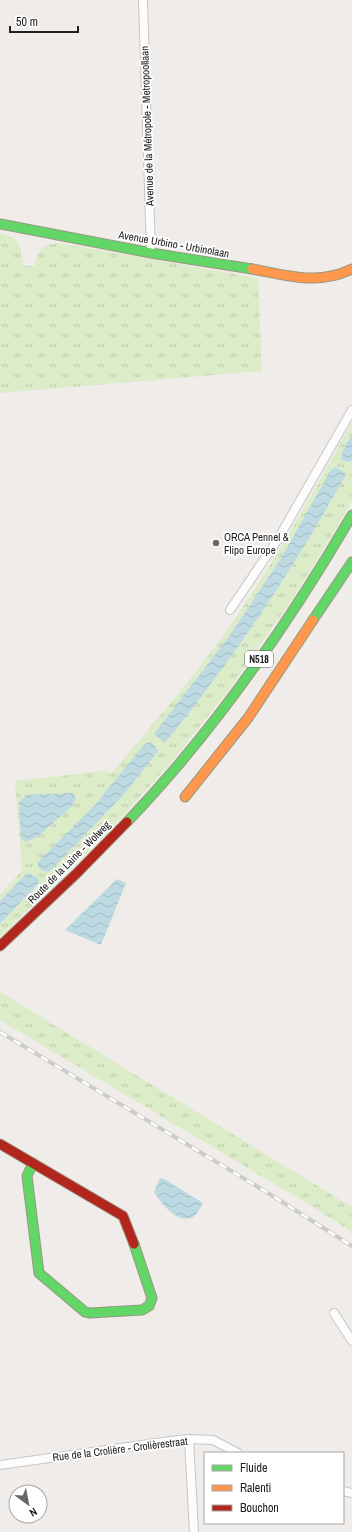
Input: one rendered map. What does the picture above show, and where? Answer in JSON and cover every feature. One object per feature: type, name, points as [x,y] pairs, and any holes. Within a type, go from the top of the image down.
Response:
[{"type":"main road","name":"Avenue Urbino - Urbinolaan","points":[[0,224],[151,253],[310,280],[349,272]]},
{"type":"main road","name":"Route de la Laine - Wolweg","points":[[0,946],[101,850],[153,794],[208,728],[277,634],[352,515]]},
{"type":"main road","points":[[185,797],[248,718],[352,562]]},
{"type":"main road","points":[[0,1144],[33,1163],[116,1211],[123,1216],[152,1298],[149,1306],[142,1310],[85,1312],[39,1273],[26,1176],[33,1163]]},
{"type":"street","name":"Avenue de la Métropole - Metropoollaan","points":[[143,0],[151,253]]},
{"type":"street","points":[[230,610],[278,539],[352,410]]},
{"type":"street","points":[[334,1313],[352,1341]]},
{"type":"street","points":[[189,1439],[194,1532]]},
{"type":"street","name":"Rue de la Crolière - Crolièrestraat","points":[[0,1465],[170,1440],[213,1440],[236,1452]]},
{"type":"green space","points":[[0,233],[17,241],[20,248],[23,266],[35,266],[37,256],[44,246],[59,243],[258,278],[262,371],[0,393]]},
{"type":"green space","points":[[352,422],[352,435],[344,448],[346,462],[352,461],[352,502],[299,589],[230,688],[174,759],[111,829],[0,937],[0,924],[38,885],[27,873],[0,901],[0,895],[22,870],[15,781],[103,771],[112,773],[185,686],[248,600],[302,512]],"holes":[[[281,558],[296,559],[222,668],[165,743],[155,734],[230,635]]]},
{"type":"green space","points":[[0,992],[352,1207],[352,1232],[0,1020]]},
{"type":"water","points":[[352,435],[352,461],[347,462],[342,460],[342,453]]},
{"type":"water","points":[[335,467],[346,474],[284,579],[262,613],[215,679],[165,743],[154,734],[230,635],[281,558],[331,470]]},
{"type":"water","points":[[149,742],[155,746],[158,751],[126,792],[49,872],[43,871],[38,867],[38,862],[94,806],[144,745]]},
{"type":"water","points":[[74,793],[76,799],[72,806],[37,837],[25,842],[21,839],[19,803],[26,795]]},
{"type":"water","points":[[27,873],[33,875],[39,880],[38,884],[0,924],[0,901]]},
{"type":"water","points":[[117,879],[126,883],[101,945],[65,930]]},
{"type":"water","points":[[160,1178],[166,1180],[203,1203],[195,1216],[185,1219],[180,1218],[165,1206],[154,1192]]},
{"type":"railway","points":[[0,1032],[268,1193],[352,1246]]},
{"type":"traffic: fast","points":[[0,224],[151,253],[252,269]]},
{"type":"traffic: fast","points":[[127,822],[190,751],[248,675],[276,636],[328,556],[352,515]]},
{"type":"traffic: fast","points":[[313,620],[352,562]]},
{"type":"traffic: fast","points":[[33,1163],[27,1176],[39,1273],[85,1312],[142,1310],[149,1306],[152,1298],[134,1244]]},
{"type":"traffic: slow","points":[[252,269],[302,278],[327,277],[352,269]]},
{"type":"traffic: slow","points":[[185,797],[248,718],[313,620]]},
{"type":"traffic: jam","points":[[0,946],[76,874],[127,822]]},
{"type":"traffic: jam","points":[[0,1144],[123,1216],[134,1244]]},
{"type":"place","name":"ORCA Pennel & Flipo Europe","points":[[216,543]]}]
